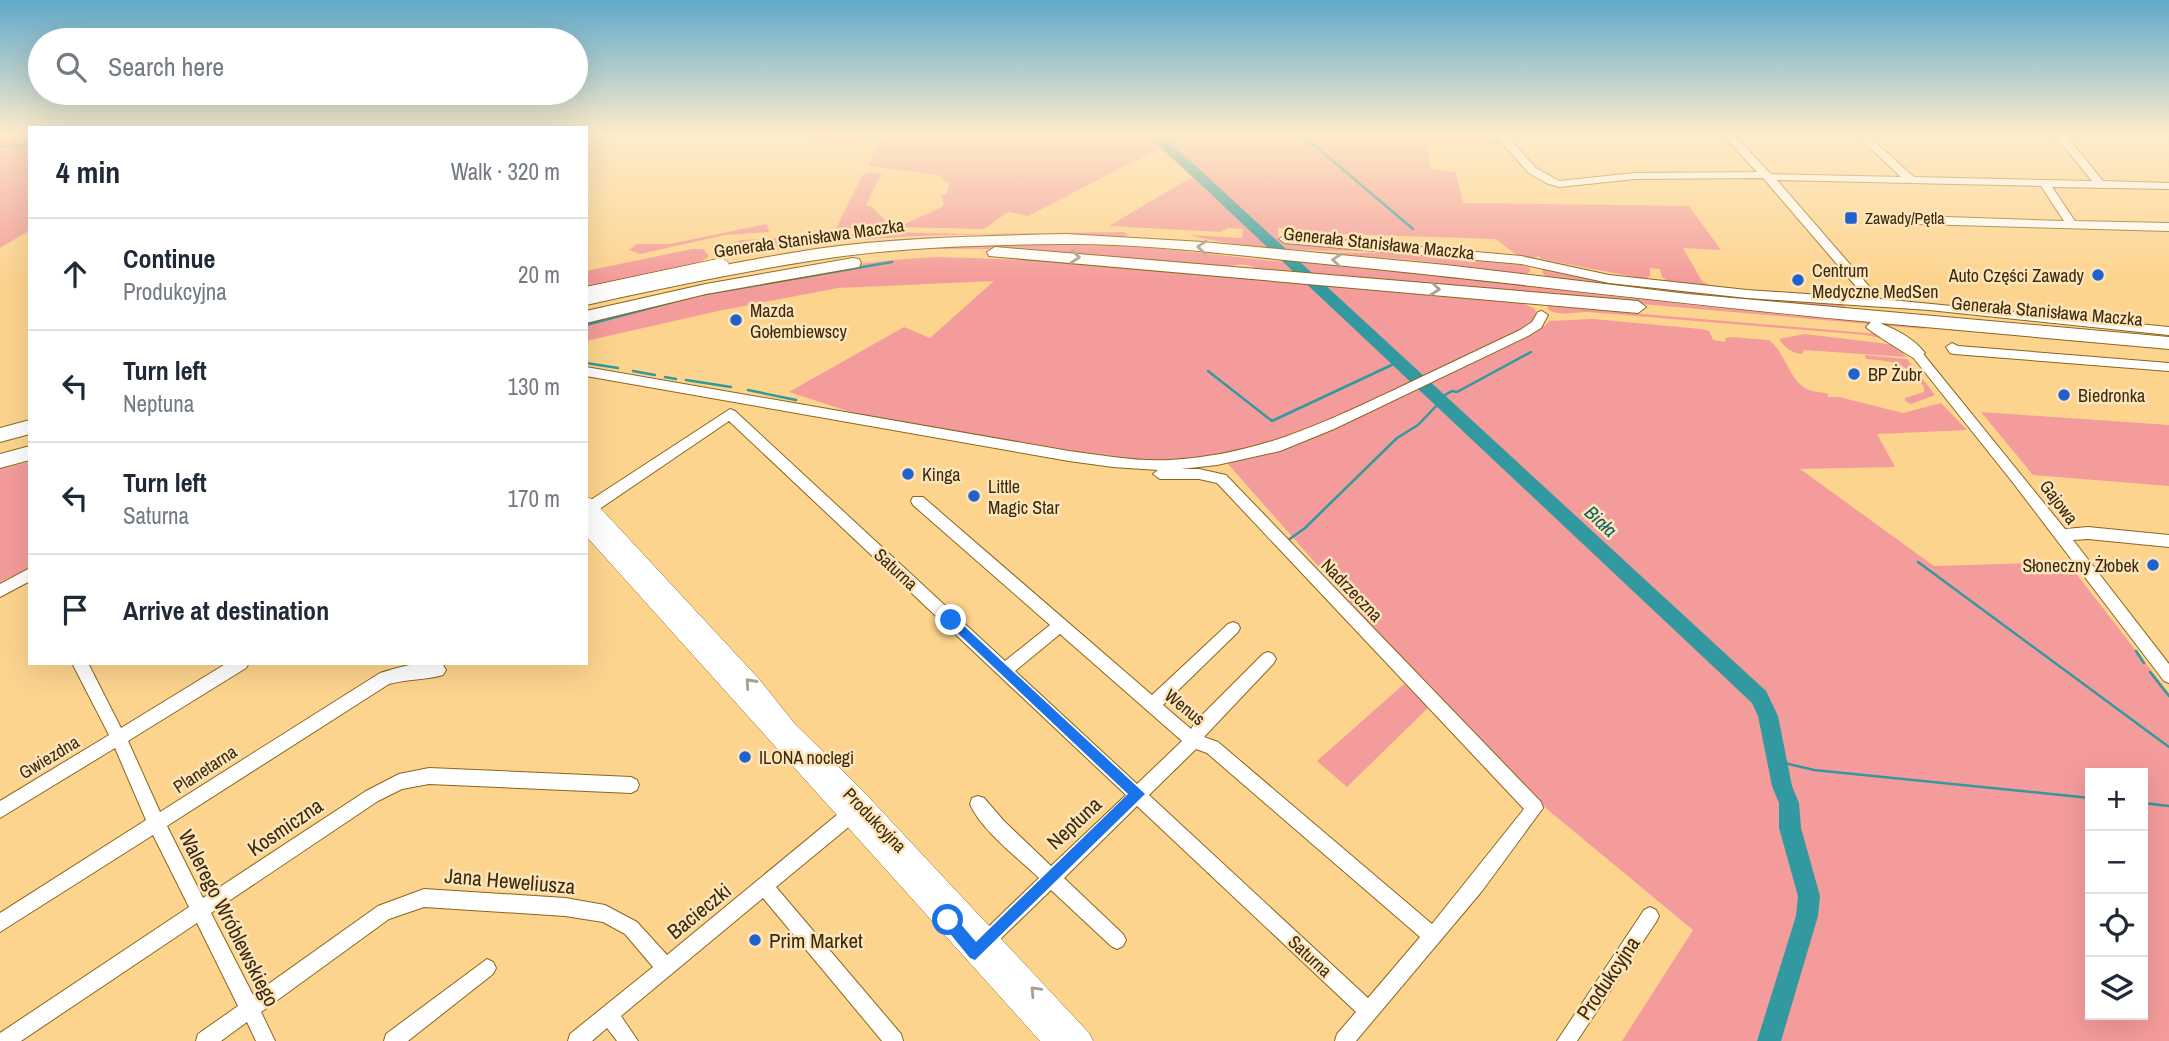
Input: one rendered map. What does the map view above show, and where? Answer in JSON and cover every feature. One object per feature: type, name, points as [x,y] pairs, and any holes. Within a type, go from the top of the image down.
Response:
[{"type":"highway","name":"Generała Stanisława Maczka","points":[[588,300],[818,254],[967,242],[1054,239],[1132,242],[1300,256],[1688,300],[2169,343]]},
{"type":"highway","points":[[722,263],[863,244],[967,242]]},
{"type":"highway","name":"Generała Stanisława Maczka","points":[[588,309],[745,273],[809,263],[913,252],[1007,253],[2169,353]]},
{"type":"highway","points":[[588,317],[706,289],[845,264],[920,255],[1007,253]]},
{"type":"highway","points":[[1511,278],[1533,274],[1536,265]]},
{"type":"highway","points":[[1536,265],[1543,277],[1563,285]]},
{"type":"highway","points":[[1504,295],[1530,302],[1537,306],[1542,314]]},
{"type":"highway","points":[[1542,314],[1544,307],[1549,304],[1581,302]]},
{"type":"highway","points":[[1874,327],[1895,336],[1916,353],[1920,339],[1940,333]]},
{"type":"highway","points":[[0,434],[28,427]]},
{"type":"highway","points":[[0,443],[28,436]]},
{"type":"highway","points":[[0,452],[28,445]]},
{"type":"highway","points":[[0,461],[28,454]]},
{"type":"main road","points":[[588,292],[722,263]]},
{"type":"main road","name":"Produkcyjna","points":[[588,512],[981,946],[1081,1041]]},
{"type":"main road","name":"Produkcyjna","points":[[981,946],[1056,1041]]},
{"type":"street","points":[[1553,182],[1559,184],[1582,182]]},
{"type":"street","points":[[1772,182],[1877,303]]},
{"type":"street","points":[[1981,182],[2169,187]]},
{"type":"street","points":[[2043,183],[2072,225]]},
{"type":"street","points":[[1917,220],[2169,227]]},
{"type":"street","points":[[1286,239],[1536,265],[1645,283],[2004,313],[2169,331]]},
{"type":"street","points":[[588,371],[1113,462],[1193,463],[1256,452],[1302,438],[1532,328],[1542,314]]},
{"type":"street","points":[[1952,347],[1954,350],[2169,367]]},
{"type":"street","name":"Gajowa","points":[[1916,353],[2169,676]]},
{"type":"street","points":[[588,512],[730,414],[741,399]]},
{"type":"street","name":"Saturna","points":[[730,414],[1368,1011]]},
{"type":"street","name":"Nadrzeczna","points":[[1113,462],[1114,468],[1121,470],[1199,474],[1221,479],[1535,808],[1476,885],[1432,936]]},
{"type":"street","name":"Wenus","points":[[918,501],[1193,741],[1212,747],[1432,936]]},
{"type":"street","points":[[2060,535],[2088,533],[2169,541]]},
{"type":"street","points":[[0,590],[24,578]]},
{"type":"street","points":[[1005,670],[1061,625]]},
{"type":"street","points":[[1152,705],[1233,628]]},
{"type":"street","name":"Neptuna","points":[[981,946],[1193,741],[1202,726],[1268,659]]},
{"type":"street","name":"Walerego Wróblewskiego","points":[[81,665],[118,738],[156,824],[266,1041]]},
{"type":"street","name":"Gwiezdna","points":[[0,810],[236,665]]},
{"type":"street","name":"Planetarna","points":[[0,923],[385,678],[407,672],[438,670]]},
{"type":"street","name":"Kosmiczna","points":[[4,1041],[372,796],[399,782],[429,776],[631,785]]},
{"type":"street","points":[[978,804],[1117,940]]},
{"type":"street","name":"Bacieczki","points":[[577,1041],[856,810]]},
{"type":"street","points":[[765,887],[894,1041]]},
{"type":"street","name":"Jana Heweliusza","points":[[205,1041],[384,912],[424,898],[552,906],[605,914],[631,928],[666,968]]},
{"type":"street","name":"Produkcyjna","points":[[1566,1041],[1650,916]]},
{"type":"street","points":[[1344,1041],[1432,936]]},
{"type":"street","points":[[393,1041],[486,968]]},
{"type":"street","points":[[608,1015],[628,1041]]},
{"type":"shaded area","points":[[0,182],[28,182],[28,231],[0,248]]},
{"type":"shaded area","points":[[859,182],[878,182],[866,205],[872,207],[887,222],[880,226],[836,229]]},
{"type":"shaded area","points":[[945,182],[1095,182],[1028,216],[1008,212],[984,229],[898,227],[942,207],[944,202],[940,195],[946,195],[950,183]]},
{"type":"shaded area","points":[[1184,182],[1458,182],[1463,203],[1689,206],[1721,250],[1683,248],[1702,281],[1711,286],[1667,281],[1662,277],[1660,269],[1650,268],[1650,276],[1645,279],[1541,259],[1539,256],[1531,259],[1519,257],[1496,239],[1343,234],[1332,237],[1332,241],[1300,238],[1296,230],[1278,228],[1278,240],[1382,251],[1309,250],[1237,244],[1189,235],[1242,238],[1243,229],[1229,228],[1220,232],[1109,226]]},
{"type":"shaded area","points":[[767,224],[769,232],[725,235],[640,254],[629,250],[637,244],[670,244]]},
{"type":"shaded area","points":[[885,232],[1128,234],[1125,237],[981,234],[885,238],[742,256],[732,255],[727,250],[730,244],[741,240]]},
{"type":"shaded area","points":[[1036,244],[1145,247],[1275,261],[1375,266],[1692,305],[1924,326],[1925,329],[1259,270],[1244,265],[1229,267],[1014,249],[909,249]]},
{"type":"shaded area","points":[[692,249],[703,249],[709,256],[699,263],[588,288],[588,271]]},
{"type":"shaded area","points":[[1308,252],[1384,253],[1522,265],[1530,268],[1530,272],[1525,274],[1412,260]]},
{"type":"shaded area","points":[[938,257],[1035,260],[1367,286],[1415,294],[1522,303],[1535,309],[1536,314],[1532,321],[1545,326],[1549,321],[1593,319],[1701,329],[1709,331],[1713,340],[1725,342],[1726,338],[1731,337],[1769,340],[1798,382],[1812,391],[1828,394],[1828,397],[1839,397],[1903,413],[1941,403],[1967,430],[1877,434],[1895,467],[1800,469],[1934,566],[2067,562],[2169,693],[2169,1041],[1622,1041],[1693,930],[1536,800],[1426,688],[1220,455],[1156,461],[1097,456],[857,414],[789,392],[904,327],[930,338],[994,281],[838,288],[718,311],[588,341],[588,320],[805,272]]},
{"type":"shaded area","points":[[1548,269],[1708,293],[1844,305],[1846,308],[1919,315],[1680,294],[1546,277],[1542,272]]},
{"type":"shaded area","points":[[1549,306],[1878,334],[1891,340],[1866,335],[1588,312],[1562,313],[1547,309]]},
{"type":"shaded area","points":[[1805,334],[1896,345],[1906,357],[1804,350],[1802,354],[1789,350],[1779,339]]},
{"type":"shaded area","points":[[1865,355],[1907,359],[1935,395],[1911,404],[1905,401],[1905,398],[1924,392],[1924,387],[1905,368],[1885,361],[1866,359]]},
{"type":"shaded area","points":[[1981,412],[2169,425],[2169,486],[2033,475]]},
{"type":"shaded area","points":[[28,462],[28,568],[0,582],[0,469]]},
{"type":"shaded area","points":[[1404,684],[1431,705],[1347,787],[1317,761]]},
{"type":"waterway","name":"Biała","points":[[1204,182],[1759,697],[1768,716],[1782,786],[1789,803],[1790,828],[1809,896],[1807,916],[1769,1041]]},
{"type":"waterway","points":[[1357,182],[1413,229]]},
{"type":"waterway","points":[[588,324],[699,295],[892,262]]},
{"type":"waterway","points":[[1438,399],[1452,391],[1457,392],[1531,352]]},
{"type":"waterway","points":[[1208,371],[1272,421],[1398,362]]},
{"type":"waterway","points":[[588,363],[618,368]]},
{"type":"waterway","points":[[633,371],[655,375]]},
{"type":"waterway","points":[[665,377],[676,379]]},
{"type":"waterway","points":[[686,380],[731,387]]},
{"type":"waterway","points":[[748,390],[796,400]]},
{"type":"waterway","points":[[1287,541],[1305,528],[1397,438],[1418,425],[1441,401]]},
{"type":"waterway","points":[[1918,562],[2169,747]]},
{"type":"waterway","points":[[2136,651],[2144,663]]},
{"type":"waterway","points":[[2150,672],[2169,696]]},
{"type":"waterway","points":[[1776,761],[1814,770],[2085,797]]},
{"type":"waterway","points":[[2148,804],[2169,806]]},
{"type":"place","name":"Zawady/Pętla","points":[[1851,218]]},
{"type":"place","name":"Auto Części Zawady","points":[[2098,275]]},
{"type":"place","name":"Centrum Medyczne MedSen","points":[[1798,280]]},
{"type":"place","name":"Mazda Gołembiewscy","points":[[736,320]]},
{"type":"place","name":"BP Żubr","points":[[1854,374]]},
{"type":"place","name":"Biedronka","points":[[2064,395]]},
{"type":"place","name":"Kinga","points":[[908,474]]},
{"type":"place","name":"Little Magic Star","points":[[974,496]]},
{"type":"place","name":"Słoneczny Żłobek","points":[[2153,565]]},
{"type":"place","name":"ILONA noclegi","points":[[745,757]]},
{"type":"place","name":"Prim Market","points":[[755,940]]},
{"type":"route","points":[[948,920],[975,952],[1138,794],[951,620]]}]
